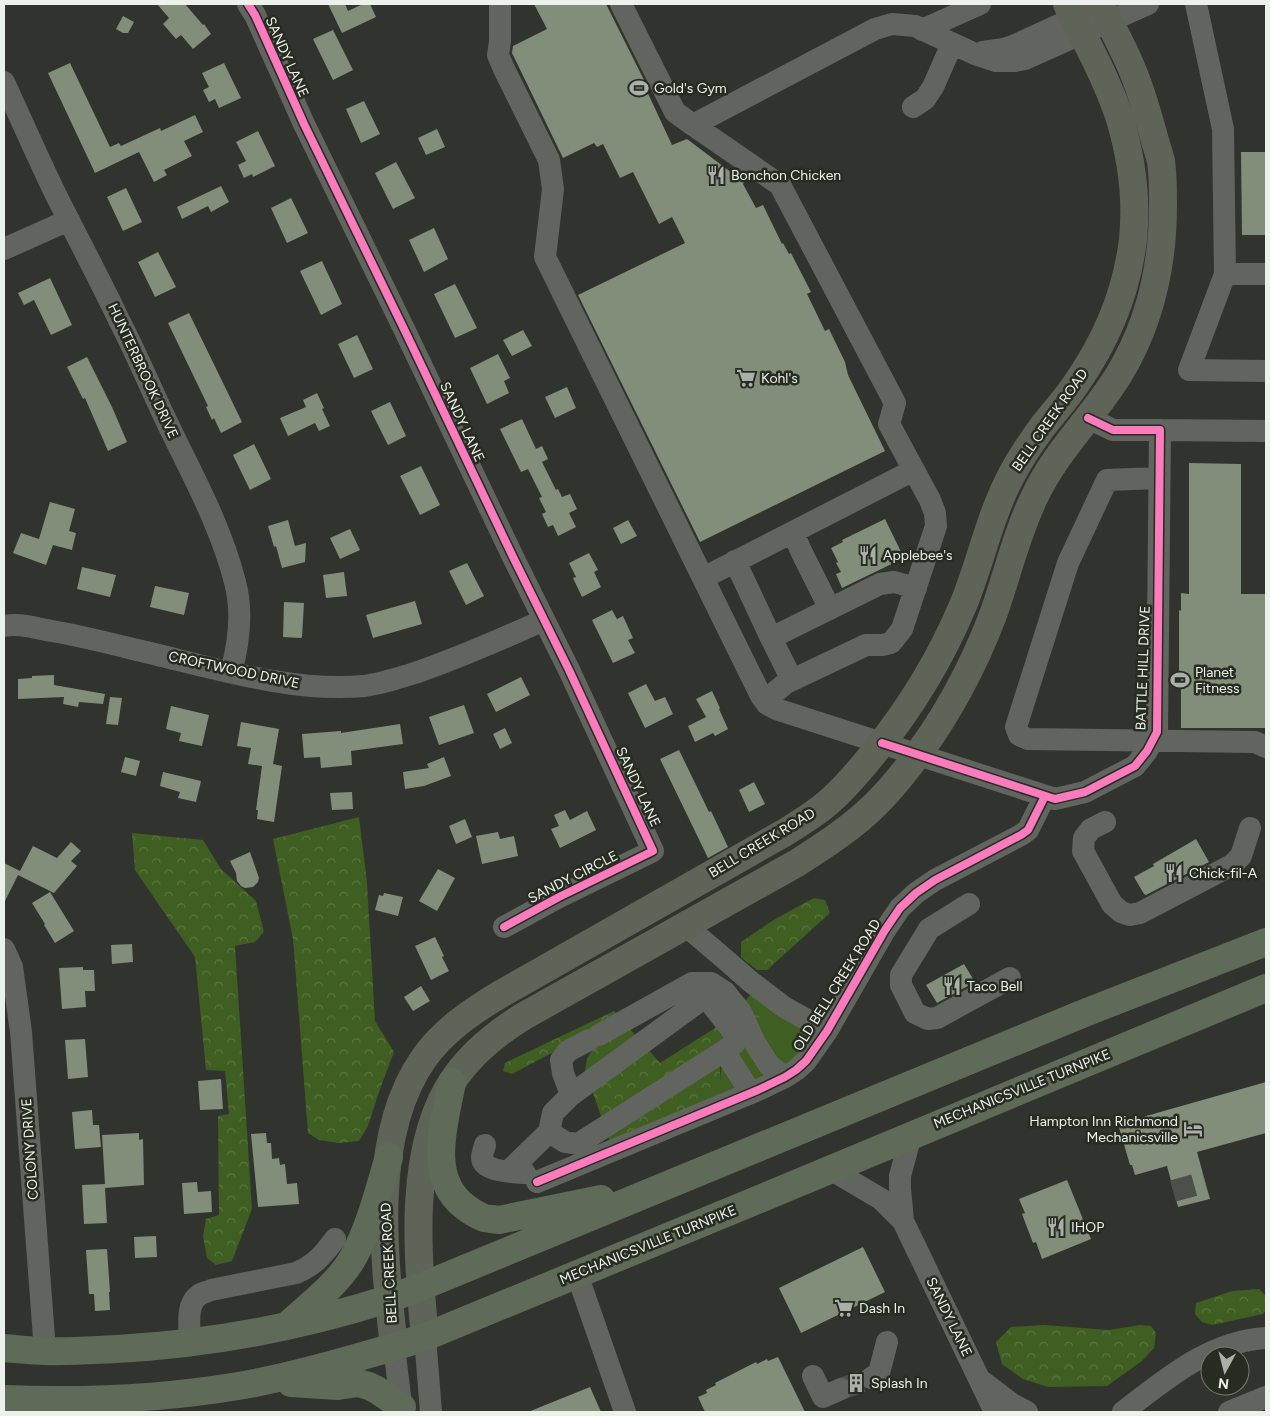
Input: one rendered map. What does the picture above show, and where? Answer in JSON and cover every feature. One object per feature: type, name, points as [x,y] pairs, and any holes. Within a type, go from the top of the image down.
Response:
[{"type":"highway","points":[[1082,1014],[1266,931]]},
{"type":"highway","points":[[4,1348],[45,1351],[120,1349],[190,1343],[288,1325],[389,1298],[420,1287],[1082,1014],[1266,942]]},
{"type":"highway","name":"MECHANICSVILLE TURNPIKE","points":[[4,1399],[52,1406],[160,1396],[238,1386],[288,1376],[394,1347],[424,1337],[1266,988]]},
{"type":"highway","points":[[1002,1098],[1266,1003]]},
{"type":"highway","points":[[452,1082],[442,1142],[441,1158],[443,1173],[449,1188],[458,1202],[484,1218],[499,1220],[514,1218],[673,1183]]},
{"type":"highway","points":[[288,1325],[334,1282],[354,1256],[364,1236],[389,1157]]},
{"type":"highway","points":[[259,1382],[338,1386],[358,1383],[377,1390],[402,1410]]},
{"type":"main road","name":"BELL CREEK ROAD","points":[[424,1337],[418,1229],[424,1159],[432,1126],[442,1101],[452,1082],[473,1056],[505,1028],[524,1016],[797,863],[856,822],[878,802],[918,754],[942,721],[964,681],[993,614],[1034,497],[1056,460],[1098,406],[1119,374],[1136,342],[1149,307],[1158,271],[1163,228],[1161,162],[1146,107],[1129,63],[1104,9]]},
{"type":"main road","name":"BELL CREEK ROAD","points":[[394,1347],[385,1236],[389,1157],[395,1124],[409,1081],[424,1057],[456,1023],[499,995],[784,833],[831,801],[848,784],[882,743],[927,678],[964,603],[993,516],[1007,483],[1021,458],[1042,428],[1075,386],[1107,331],[1120,300],[1133,242],[1133,186],[1128,151],[1119,117],[1106,84],[1074,18]]},
{"type":"street","name":"SANDY LANE","points":[[248,4],[304,124],[569,670],[653,851]]},
{"type":"street","points":[[500,4],[498,55],[549,160],[553,189],[545,257],[761,696],[767,704],[774,693],[792,680],[866,645],[891,643],[902,629],[916,588],[936,526],[934,513],[930,500],[888,424],[895,404],[780,185],[675,112],[621,4]]},
{"type":"street","points":[[922,30],[980,4]]},
{"type":"street","points":[[693,125],[874,29],[892,24],[915,26],[975,54],[1004,49],[1074,18],[1104,9],[1148,4]]},
{"type":"street","points":[[1196,4],[1223,128],[1225,274],[1189,370],[1266,371]]},
{"type":"street","points":[[913,107],[925,99],[933,87],[952,44]]},
{"type":"street","name":"HUNTERBROOK DRIVE","points":[[4,82],[69,220],[120,320],[175,439],[204,495],[223,540],[236,584],[239,608],[239,632],[231,672]]},
{"type":"street","points":[[4,249],[69,220]]},
{"type":"street","points":[[1225,274],[1266,274]]},
{"type":"street","points":[[1088,418],[1113,430],[1266,431]]},
{"type":"street","name":"BATTLE HILL DRIVE","points":[[767,704],[776,710],[1056,799],[1085,792],[1135,766],[1147,751],[1157,732],[1160,430]]},
{"type":"street","points":[[703,578],[914,470]]},
{"type":"street","points":[[1159,478],[1107,480],[1068,563],[1016,727],[1019,735],[1028,738],[1256,742],[1266,747]]},
{"type":"street","points":[[793,532],[830,609]]},
{"type":"street","points":[[734,562],[792,680]]},
{"type":"street","points":[[771,638],[880,584],[894,582],[916,588]]},
{"type":"street","name":"CROFTWOOD DRIVE","points":[[4,626],[17,624],[67,634],[267,680],[337,688],[388,682],[487,646],[544,620]]},
{"type":"street","name":"OLD BELL CREEK ROAD","points":[[510,1171],[544,1179],[785,1078],[806,1061],[827,1032],[885,930],[900,908],[916,893],[935,880],[1028,830],[1045,796]]},
{"type":"street","points":[[1105,822],[1091,829],[1084,838],[1083,851],[1112,904],[1120,912],[1130,915],[1140,913],[1232,865],[1241,856],[1250,828]]},
{"type":"street","name":"SANDY CIRCLE","points":[[504,927],[559,897],[653,851]]},
{"type":"street","points":[[969,904],[929,929],[901,975],[901,984],[915,1013],[928,1019],[937,1018],[1010,978]]},
{"type":"street","points":[[686,926],[750,982],[784,1007],[827,1032]]},
{"type":"street","name":"COLONY DRIVE","points":[[4,950],[12,967],[21,1032],[45,1351]]},
{"type":"street","points":[[571,1095],[563,1073],[561,1060],[568,1051],[692,983],[711,983],[725,992],[741,1012],[755,1043],[769,1066],[785,1078]]},
{"type":"street","points":[[485,1145],[482,1157],[484,1164],[489,1168],[510,1171],[549,1132],[553,1113],[571,1095],[700,1000],[709,1001],[734,1033],[734,1044],[578,1144],[565,1142],[549,1132]]},
{"type":"street","points":[[724,1051],[751,1093]]},
{"type":"street","name":"SANDY LANE","points":[[911,1135],[900,1176],[903,1221],[995,1412]]},
{"type":"street","name":"SANDY LANE","points":[[830,1169],[881,1200],[903,1221]]},
{"type":"street","points":[[190,1343],[190,1311],[193,1302],[200,1295],[211,1290],[296,1272],[309,1267],[318,1260],[335,1239]]},
{"type":"street","points":[[577,1274],[625,1412]]},
{"type":"street","name":"BELL CREEK ROAD","points":[[424,1337],[431,1412]]},
{"type":"street","points":[[1109,1412],[1130,1407],[1200,1357],[1221,1348],[1266,1338]]},
{"type":"street","points":[[871,1378],[879,1373],[887,1342]]},
{"type":"street","name":"BELL CREEK ROAD","points":[[394,1347],[402,1410]]},
{"type":"street","points":[[813,1376],[823,1397],[842,1389]]},
{"type":"street","points":[[978,1378],[1012,1404],[1028,1412]]},
{"type":"street","points":[[1229,1412],[1266,1397]]},
{"type":"green space","points":[[359,817],[367,883],[375,1021],[394,1052],[368,1126],[359,1141],[339,1143],[319,1140],[308,1133],[293,939],[273,839]]},
{"type":"green space","points":[[132,833],[203,840],[221,869],[256,901],[264,932],[255,942],[235,946],[252,1209],[232,1261],[216,1265],[207,1258],[203,1236],[206,1219],[219,1215],[218,1116],[229,1114],[225,1071],[206,1070],[195,957],[135,870]]},
{"type":"green space","points":[[814,898],[825,900],[830,913],[767,970],[757,970],[741,957],[741,942],[775,919]]},
{"type":"green space","points":[[752,993],[761,998],[763,1014],[735,1040],[722,1057],[720,1070],[723,1095],[610,1142],[585,1070],[587,1058],[596,1046],[578,1039],[512,1074],[503,1071],[505,1063],[614,1011],[660,1063],[726,1021]]},
{"type":"green space","points":[[761,998],[811,1032],[813,1037],[792,1064],[723,1095],[720,1084],[722,1058]]},
{"type":"green space","points":[[1259,1289],[1266,1296],[1266,1310],[1263,1314],[1212,1325],[1202,1322],[1195,1314],[1196,1303],[1232,1291]]},
{"type":"green space","points":[[1044,1325],[1109,1330],[1140,1325],[1151,1326],[1156,1333],[1154,1348],[1142,1361],[1107,1386],[1048,1387],[1023,1379],[1002,1364],[996,1342],[1011,1327]]},
{"type":"building","points":[[157,4],[185,4],[211,34],[193,49],[181,35],[176,39],[163,24],[169,18]]},
{"type":"building","points":[[328,4],[345,4],[348,11],[363,4],[370,4],[376,17],[342,33]]},
{"type":"building","points":[[534,4],[606,4],[646,84],[644,85],[672,145],[687,139],[744,182],[743,184],[756,208],[763,205],[782,244],[789,254],[791,253],[811,292],[807,294],[825,331],[829,329],[845,362],[848,375],[885,451],[700,542],[578,295],[685,243],[672,217],[659,224],[633,172],[620,178],[603,144],[597,147],[594,143],[563,158],[512,53],[513,46],[547,29]]},
{"type":"building","points":[[123,16],[134,22],[128,33],[123,33],[116,29]]},
{"type":"building","points":[[333,30],[353,70],[333,80],[313,39]]},
{"type":"building","points":[[70,63],[110,147],[119,143],[121,146],[160,128],[161,131],[195,115],[203,132],[184,141],[192,156],[164,170],[167,175],[154,182],[139,152],[95,173],[48,73]]},
{"type":"building","points":[[224,63],[241,98],[219,108],[215,99],[209,102],[203,90],[209,87],[202,73]]},
{"type":"building","points":[[364,101],[380,134],[361,143],[346,109]]},
{"type":"building","points":[[437,129],[445,147],[426,155],[418,138]]},
{"type":"building","points":[[258,131],[275,166],[253,177],[252,174],[244,178],[238,165],[246,161],[236,142]]},
{"type":"building","points":[[1241,152],[1266,152],[1266,235],[1242,235]]},
{"type":"building","points":[[396,162],[415,198],[393,209],[375,173]]},
{"type":"building","points":[[221,186],[229,202],[211,212],[208,206],[182,219],[177,207]]},
{"type":"building","points":[[126,188],[142,222],[123,231],[107,197]]},
{"type":"building","points":[[291,198],[308,233],[287,243],[271,208]]},
{"type":"building","points":[[434,228],[448,259],[424,272],[409,240]]},
{"type":"building","points":[[158,252],[176,287],[155,297],[138,262]]},
{"type":"building","points":[[322,261],[342,304],[321,315],[300,271]]},
{"type":"building","points":[[50,278],[72,325],[51,335],[34,300],[24,305],[18,293]]},
{"type":"building","points":[[455,284],[477,328],[455,338],[434,294]]},
{"type":"building","points":[[189,313],[242,422],[221,433],[214,418],[212,420],[206,407],[208,406],[168,323]]},
{"type":"building","points":[[523,330],[532,346],[512,356],[503,340]]},
{"type":"building","points":[[357,335],[373,369],[354,378],[338,344]]},
{"type":"building","points":[[498,354],[510,378],[504,381],[509,393],[487,404],[470,368]]},
{"type":"building","points":[[87,357],[127,442],[108,451],[85,398],[83,399],[67,367]]},
{"type":"building","points":[[567,387],[576,408],[555,418],[545,397]]},
{"type":"building","points":[[317,393],[330,426],[319,431],[315,423],[288,436],[280,418],[306,407],[303,400]]},
{"type":"building","points":[[390,402],[406,436],[388,445],[371,411]]},
{"type":"building","points":[[522,419],[536,449],[542,446],[548,459],[542,462],[556,490],[558,489],[562,497],[570,494],[577,509],[569,513],[576,527],[558,536],[553,525],[548,527],[542,514],[546,512],[539,498],[542,497],[528,469],[521,472],[500,429]]},
{"type":"building","points":[[254,444],[271,479],[250,490],[233,455]]},
{"type":"building","points":[[1189,463],[1241,464],[1241,594],[1266,594],[1266,728],[1181,728],[1179,610],[1181,611],[1181,593],[1189,594]]},
{"type":"building","points":[[421,466],[440,505],[420,515],[400,476]]},
{"type":"building","points":[[50,502],[75,509],[69,531],[76,533],[72,550],[53,545],[46,565],[13,553],[21,533],[39,539]]},
{"type":"building","name":"Applebee's","points":[[885,519],[904,558],[842,588],[836,574],[841,572],[831,548],[843,542],[842,540]]},
{"type":"building","points":[[288,520],[295,546],[306,543],[305,562],[282,568],[268,526]]},
{"type":"building","points":[[628,520],[637,536],[621,544],[613,528]]},
{"type":"building","points":[[350,529],[360,550],[340,559],[330,538]]},
{"type":"building","points":[[589,553],[598,570],[594,572],[601,587],[582,597],[573,578],[576,577],[569,563]]},
{"type":"building","points":[[467,563],[484,596],[466,605],[449,571]]},
{"type":"building","points":[[82,567],[116,575],[110,597],[77,589]]},
{"type":"building","points":[[344,572],[347,596],[326,598],[323,575]]},
{"type":"building","points":[[155,586],[189,593],[184,615],[150,607]]},
{"type":"building","points":[[415,601],[422,624],[373,638],[366,615]]},
{"type":"building","points":[[284,602],[304,603],[301,638],[283,637]]},
{"type":"building","points":[[612,610],[617,619],[623,616],[633,638],[628,640],[635,653],[613,663],[592,620]]},
{"type":"building","points":[[54,675],[54,685],[105,694],[103,704],[79,702],[78,707],[63,704],[64,697],[18,699],[18,679]]},
{"type":"building","points":[[521,677],[530,695],[496,712],[487,694]]},
{"type":"building","points":[[646,684],[655,701],[665,697],[673,714],[645,728],[628,693]]},
{"type":"building","points":[[712,691],[728,729],[715,736],[713,733],[695,742],[688,726],[706,717],[696,699]]},
{"type":"building","points":[[110,697],[122,698],[118,725],[106,724]]},
{"type":"building","points":[[464,705],[474,733],[439,745],[429,717]]},
{"type":"building","points":[[171,706],[209,715],[202,746],[179,741],[181,733],[166,729]]},
{"type":"building","points":[[241,722],[279,729],[273,764],[282,766],[274,822],[257,819],[258,810],[256,810],[262,766],[248,764],[251,748],[237,746]]},
{"type":"building","points":[[400,724],[403,744],[351,751],[352,765],[321,768],[320,757],[304,758],[302,734],[341,731],[341,733]]},
{"type":"building","points":[[505,728],[512,743],[500,749],[493,734]]},
{"type":"building","points":[[679,750],[728,847],[708,858],[660,759]]},
{"type":"building","points":[[125,757],[140,761],[136,776],[121,772]]},
{"type":"building","points":[[444,757],[451,776],[424,786],[405,789],[403,772],[429,768],[427,764]]},
{"type":"building","points":[[163,772],[201,781],[196,802],[178,798],[180,792],[160,786]]},
{"type":"building","points":[[754,782],[765,804],[749,812],[739,790]]},
{"type":"building","points":[[352,792],[353,809],[332,810],[330,793]]},
{"type":"building","points":[[565,810],[570,820],[587,811],[596,830],[560,848],[551,829],[559,826],[554,815]]},
{"type":"building","points":[[465,819],[472,837],[456,844],[449,826]]},
{"type":"building","points":[[498,832],[500,839],[514,836],[518,856],[482,864],[476,836]]},
{"type":"building","name":"Chick-fil-A","points":[[1196,839],[1209,862],[1146,895],[1144,894],[1134,877]]},
{"type":"building","points":[[71,842],[81,851],[71,861],[77,866],[54,893],[18,875],[4,903],[4,863],[20,871],[33,846],[57,858]]},
{"type":"building","points":[[250,852],[259,878],[253,887],[245,888],[237,881],[236,873],[230,861]]},
{"type":"building","points":[[438,869],[455,878],[437,911],[419,901]]},
{"type":"building","points":[[50,892],[74,931],[55,943],[32,903]]},
{"type":"building","points":[[384,893],[403,897],[398,916],[375,910],[379,895],[383,896]]},
{"type":"building","points":[[435,937],[449,971],[431,980],[415,946]]},
{"type":"building","points":[[132,944],[133,962],[112,964],[111,945]]},
{"type":"building","name":"Taco Bell","points":[[964,964],[975,982],[937,1003],[926,985]]},
{"type":"building","points":[[83,967],[83,970],[94,970],[95,991],[85,991],[86,1007],[62,1009],[59,968]]},
{"type":"building","points":[[421,986],[430,1001],[413,1011],[404,997]]},
{"type":"building","points":[[85,1039],[88,1077],[68,1079],[65,1040]]},
{"type":"building","points":[[221,1079],[223,1109],[200,1110],[198,1081]]},
{"type":"building","name":"Hampton Inn Richmond Mechanicsville","points":[[1266,1082],[1266,1133],[1197,1152],[1210,1199],[1178,1207],[1167,1166],[1135,1175],[1132,1165],[1130,1165],[1118,1124]]},
{"type":"building","points":[[92,1110],[93,1125],[99,1125],[101,1147],[75,1149],[72,1112]]},
{"type":"building","points":[[139,1133],[139,1140],[143,1139],[144,1185],[105,1188],[107,1223],[84,1224],[82,1185],[105,1184],[102,1135]]},
{"type":"building","points":[[266,1133],[267,1143],[271,1143],[272,1159],[279,1158],[280,1165],[285,1164],[287,1184],[297,1183],[299,1204],[258,1207],[251,1134]]},
{"type":"building","name":"IHOP","points":[[1067,1180],[1091,1239],[1042,1259],[1036,1242],[1033,1243],[1022,1214],[1025,1213],[1019,1199]]},
{"type":"building","points":[[197,1182],[198,1192],[211,1191],[212,1212],[184,1214],[182,1183]]},
{"type":"building","points":[[156,1236],[157,1257],[135,1258],[134,1237]]},
{"type":"building","points":[[863,1247],[885,1292],[801,1333],[779,1288]]},
{"type":"building","points":[[107,1249],[110,1310],[95,1311],[94,1294],[89,1294],[86,1250]]},
{"type":"building","points":[[778,1357],[805,1412],[705,1412],[698,1397],[707,1393],[706,1390],[716,1385],[715,1383],[756,1362],[757,1364],[767,1359],[768,1361]]},
{"type":"building","points":[[858,1373],[860,1385],[864,1389],[853,1393],[853,1384],[847,1378]]},
{"type":"building","points":[[590,1387],[601,1412],[528,1412]]},
{"type":"tunnel","points":[[1173,1191],[1205,1182]]},
{"type":"tunnel","points":[[841,1389],[871,1378]]},
{"type":"cycle path","points":[[248,4],[255,15],[304,124],[569,670],[653,851],[559,897],[504,927]]},
{"type":"cycle path","points":[[882,743],[1055,799],[1085,792],[1135,766],[1147,751],[1157,732],[1160,430],[1113,430],[1088,418]]},
{"type":"cycle path","points":[[537,1182],[758,1090],[796,1070],[806,1061],[827,1031],[885,930],[900,908],[916,893],[935,880],[1028,830],[1045,796]]},
{"type":"place","name":"Gold's Gym","points":[[639,88]]},
{"type":"place","name":"Bonchon Chicken","points":[[716,175]]},
{"type":"place","name":"Kohl's","points":[[746,378]]},
{"type":"place","name":"Applebee's","points":[[868,555]]},
{"type":"place","name":"Planet Fitness","points":[[1180,680]]},
{"type":"place","name":"Chick-fil-A","points":[[1174,873]]},
{"type":"place","name":"Taco Bell","points":[[952,986]]},
{"type":"place","name":"Hampton Inn Richmond Mechanicsville","points":[[1193,1129]]},
{"type":"place","name":"IHOP","points":[[1056,1227]]},
{"type":"place","name":"Dash In","points":[[844,1308]]},
{"type":"place","name":"Splash In","points":[[856,1383]]}]
